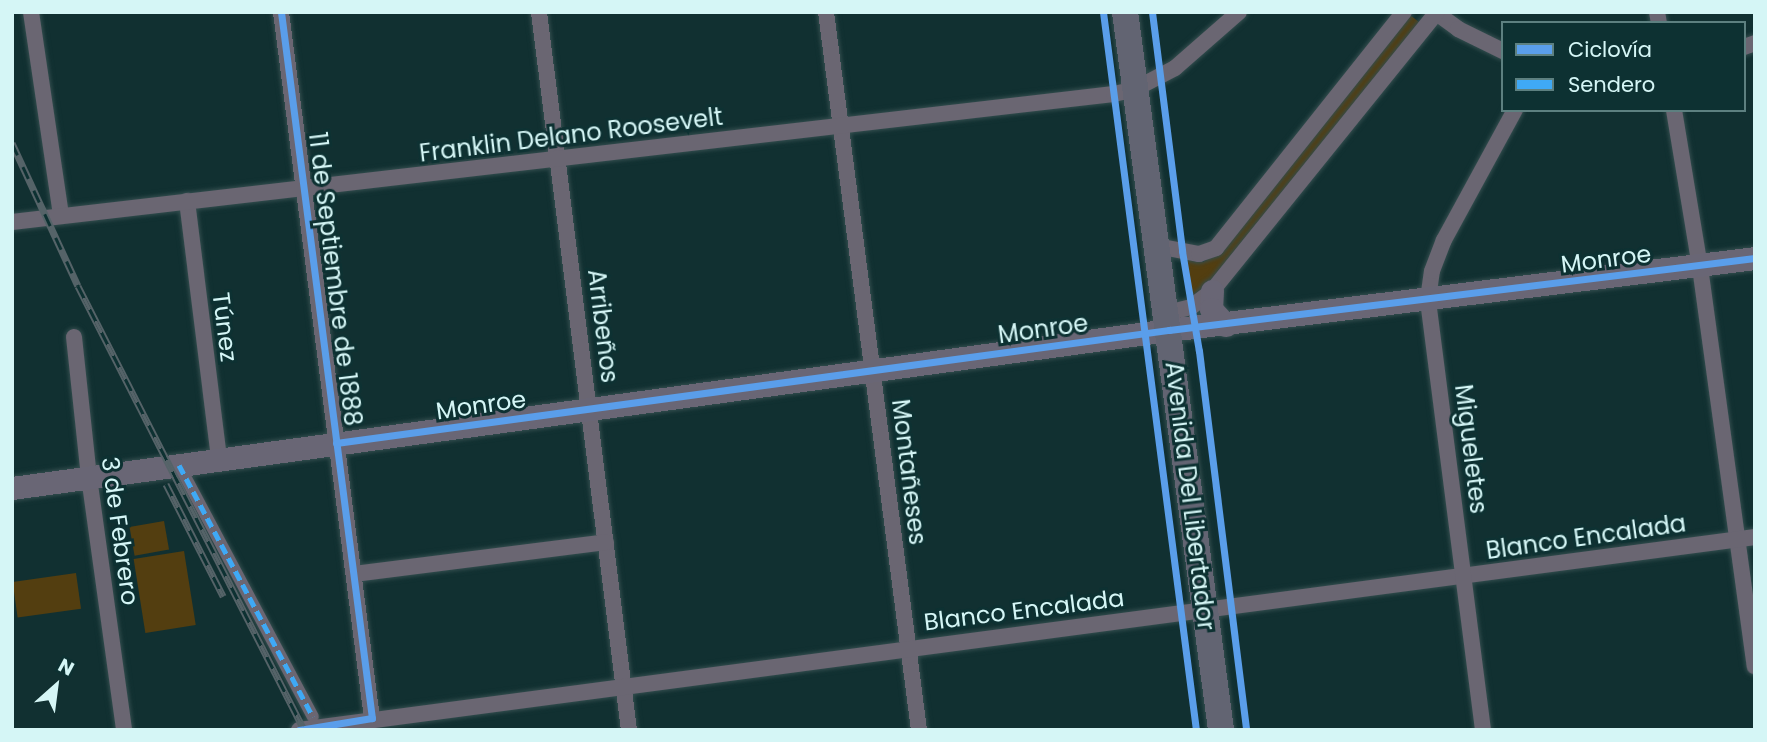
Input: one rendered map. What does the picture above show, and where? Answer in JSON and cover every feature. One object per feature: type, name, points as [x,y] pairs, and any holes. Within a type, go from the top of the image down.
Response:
[{"type":"main road","name":"Avenida Del Libertador","points":[[1125,12],[1221,730]]},
{"type":"main road","name":"Monroe","points":[[12,488],[873,373],[1168,322],[1226,325],[1755,258]]},
{"type":"main road","points":[[1212,291],[1211,309],[1226,325]]},
{"type":"street","points":[[31,12],[61,216]]},
{"type":"street","name":"11 de Septiembre de 1888","points":[[281,12],[372,718]]},
{"type":"street","name":"Arribeños","points":[[539,12],[591,409],[629,730]]},
{"type":"street","name":"Montañeses","points":[[826,12],[919,730]]},
{"type":"street","name":"Franklin Delano Roosevelt","points":[[12,222],[1103,96],[1135,89],[1175,68],[1239,12]]},
{"type":"street","points":[[1157,246],[1199,254],[1216,248],[1404,12]]},
{"type":"street","points":[[1168,322],[1212,291],[1436,13],[1458,29],[1501,50]]},
{"type":"street","name":"Migueletes","points":[[1483,730],[1428,299],[1432,271],[1440,249],[1514,112]]},
{"type":"street","points":[[1674,112],[1747,538],[1755,666]]},
{"type":"street","name":"Túnez","points":[[187,201],[219,459]]},
{"type":"street","name":"3 de Febrero","points":[[74,337],[89,477],[124,730]]},
{"type":"street","points":[[179,465],[313,717]]},
{"type":"street","name":"Blanco Encalada","points":[[299,730],[355,725],[372,718],[1747,538]]},
{"type":"street","points":[[354,573],[606,542]]},
{"type":"shaded area","points":[[1410,15],[1419,22],[1203,297],[1192,294],[1185,258],[1203,262],[1222,251]]},
{"type":"shaded area","points":[[164,521],[169,550],[135,556],[130,527]]},
{"type":"shaded area","points":[[184,551],[196,625],[145,633],[134,559]]},
{"type":"shaded area","points":[[76,573],[81,609],[18,618],[13,582]]},
{"type":"railway","points":[[12,143],[78,286],[304,730]]},
{"type":"railway","points":[[166,484],[223,596]]},
{"type":"marked path","points":[[179,465],[313,717]]},
{"type":"cycle path","points":[[281,12],[372,718],[299,730]]},
{"type":"cycle path","points":[[1103,12],[1196,730]]},
{"type":"cycle path","points":[[1152,12],[1182,251],[1199,351],[1246,730]]},
{"type":"cycle path","points":[[336,443],[1169,330],[1755,258]]}]
